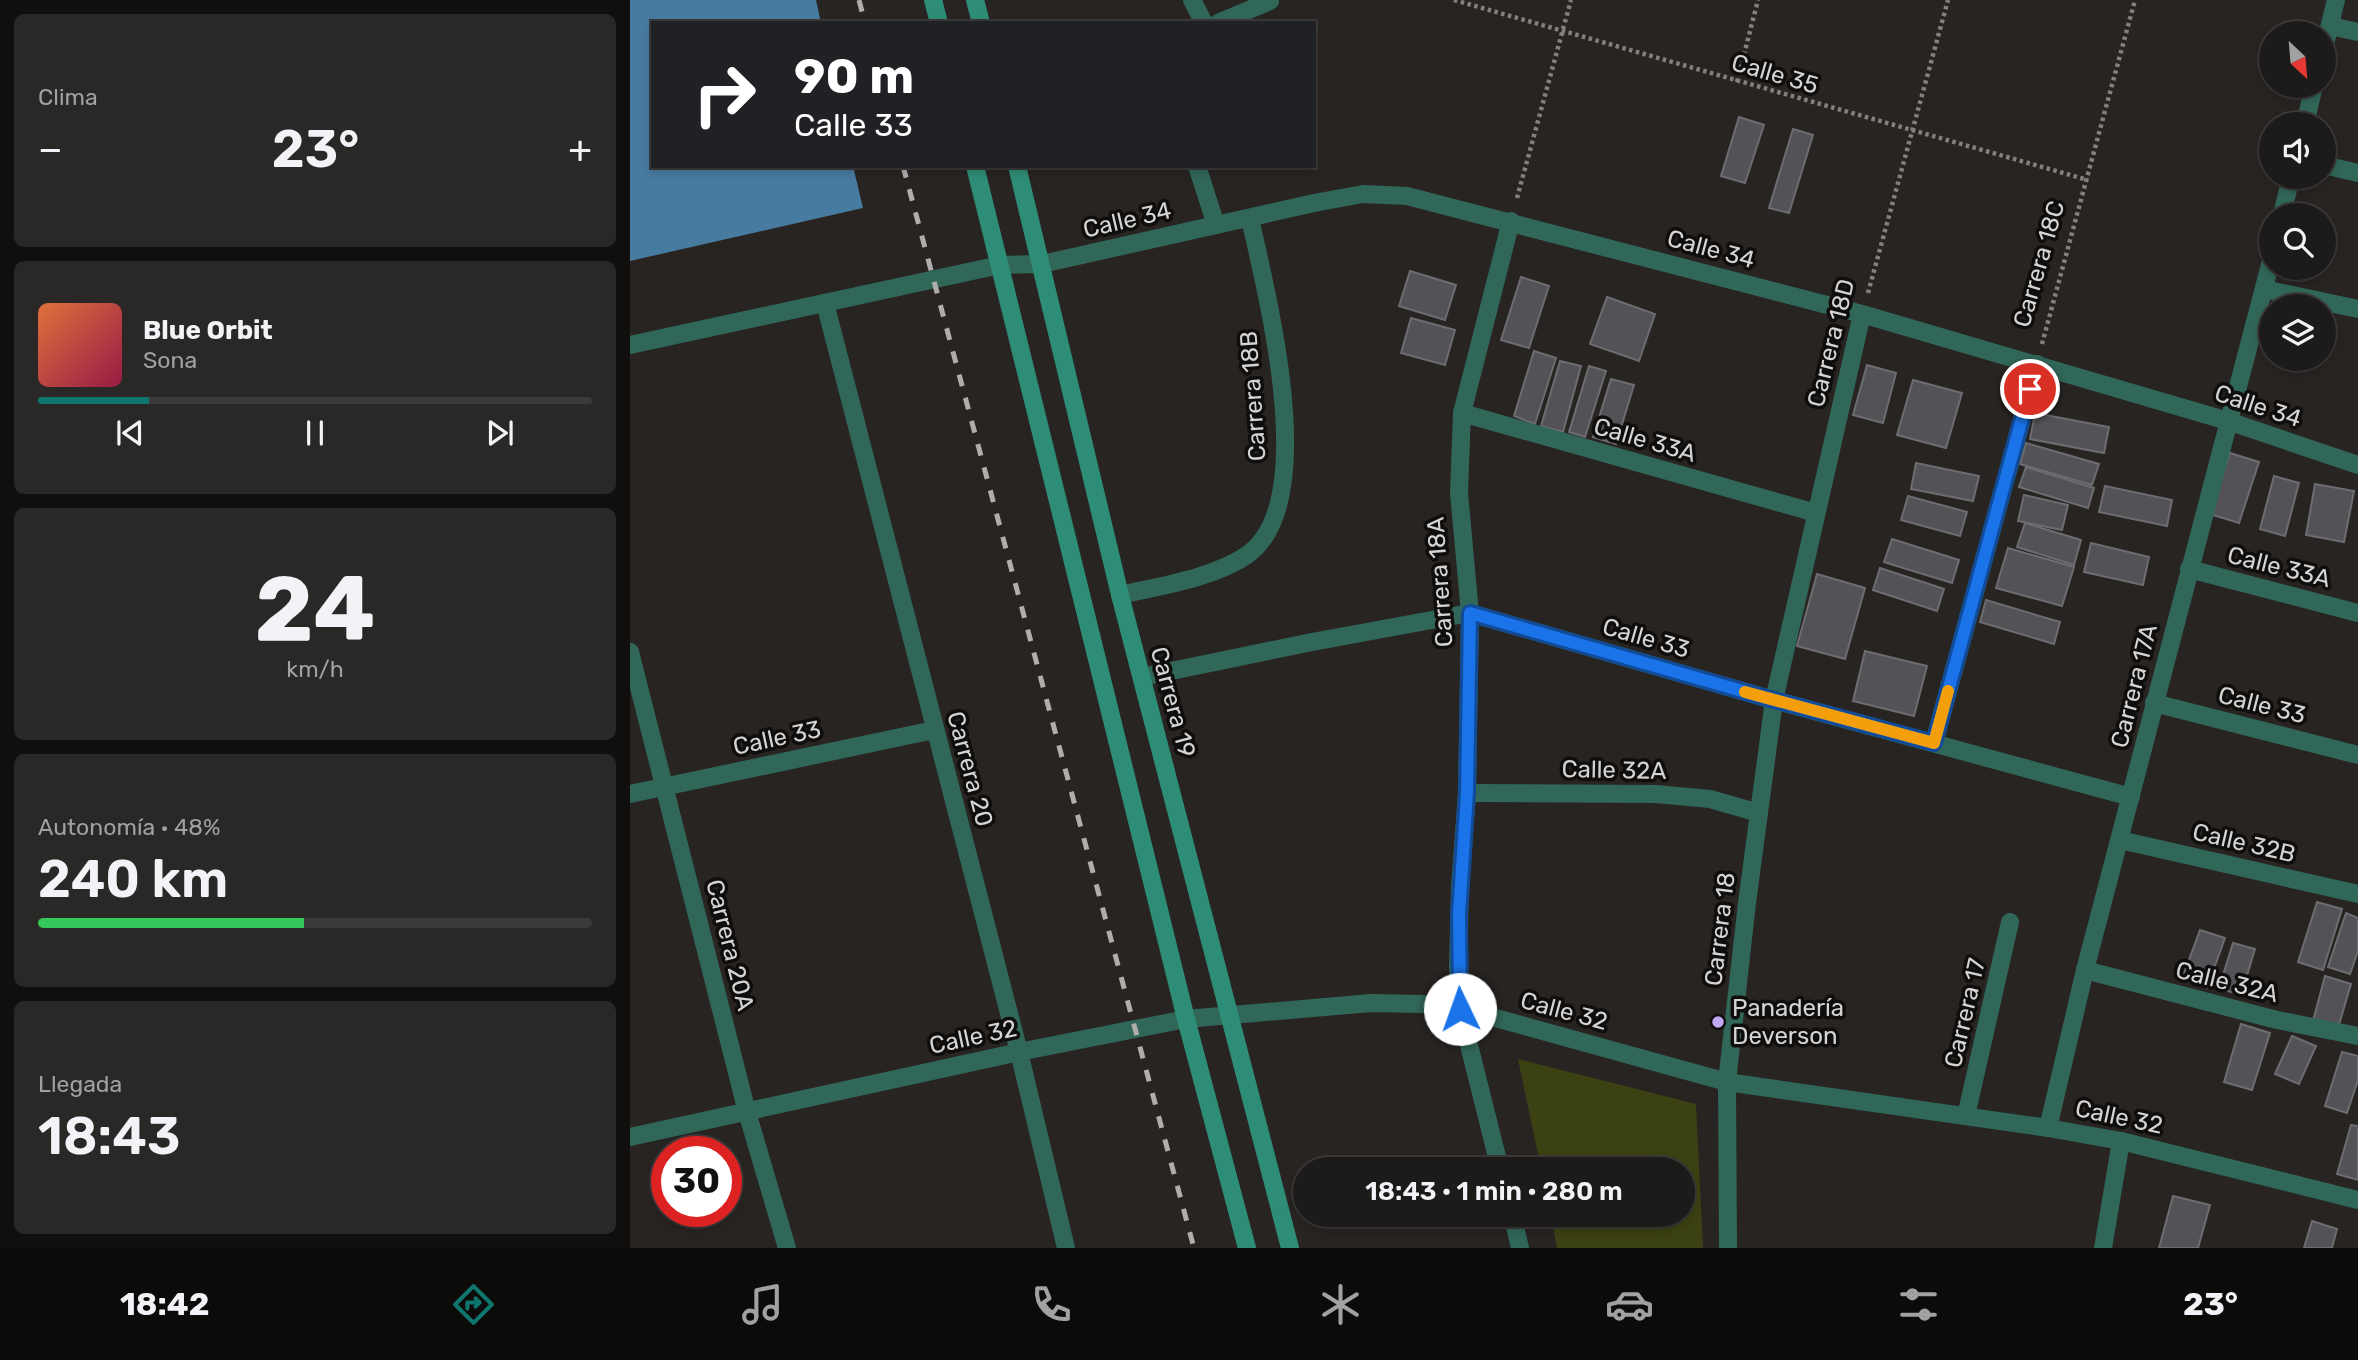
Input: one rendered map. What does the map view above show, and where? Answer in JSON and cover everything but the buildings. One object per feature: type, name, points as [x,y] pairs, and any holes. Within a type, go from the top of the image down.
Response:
[{"type":"main road","points":[[933,0],[938,21]]},
{"type":"main road","points":[[975,0],[980,21]]},
{"type":"main road","points":[[976,168],[1186,1018],[1247,1248]]},
{"type":"main road","name":"Carrera 19","points":[[1018,168],[1120,595],[1290,1248]]},
{"type":"street","points":[[1192,0],[1203,21]]},
{"type":"street","points":[[2331,21],[2336,0]]},
{"type":"street","points":[[1223,21],[1270,1]]},
{"type":"street","points":[[2336,27],[2358,32]]},
{"type":"street","points":[[1198,168],[1216,225]]},
{"type":"street","points":[[2336,168],[2358,173]]},
{"type":"street","name":"Calle 34","points":[[825,303],[1000,265],[1042,264],[1363,194],[1407,196],[1862,314],[2228,421],[2358,465]]},
{"type":"street","name":"Carrera 18B","points":[[1120,595],[1198,576],[1229,565],[1248,555],[1274,522],[1283,482],[1285,437],[1281,380],[1275,331],[1250,218]]},
{"type":"street","name":"Carrera 18A","points":[[1497,1157],[1460,1009],[1458,967],[1467,793],[1470,613],[1459,493],[1462,413],[1511,221]]},
{"type":"street","name":"Carrera 17A","points":[[2048,1128],[2085,970],[2266,280]]},
{"type":"street","points":[[2264,289],[2358,309]]},
{"type":"street","points":[[630,345],[825,303]]},
{"type":"street","name":"Carrera 20","points":[[825,303],[1066,1248]]},
{"type":"street","name":"Carrera 18D","points":[[1774,700],[1862,314]]},
{"type":"street","name":"Carrera 18C","points":[[1934,743],[2037,364]]},
{"type":"street","name":"Calle 33A","points":[[1462,413],[1816,513]]},
{"type":"street","name":"Calle 33A","points":[[2189,569],[2358,613]]},
{"type":"street","name":"Calle 33","points":[[1142,677],[1470,613],[1774,700],[2131,797]]},
{"type":"street","name":"Carrera 20A","points":[[630,652],[747,1112],[787,1248]]},
{"type":"street","name":"Carrera 18","points":[[1728,1248],[1727,1082],[1774,700]]},
{"type":"street","name":"Calle 33","points":[[2154,703],[2358,754]]},
{"type":"street","name":"Calle 33","points":[[630,794],[934,730]]},
{"type":"street","name":"Calle 32A","points":[[1467,793],[1656,794],[1710,799],[1759,813]]},
{"type":"street","name":"Calle 32B","points":[[2120,840],[2358,894]]},
{"type":"street","name":"Carrera 17","points":[[1966,1116],[2010,922]]},
{"type":"street","name":"Calle 32A","points":[[2085,970],[2277,1020],[2358,1036]]},
{"type":"street","name":"Calle 32","points":[[630,1137],[1186,1018],[1371,1003],[1423,1004],[1460,1009],[1727,1082],[2121,1141],[2358,1199]]},
{"type":"street","points":[[2103,1248],[2121,1141]]},
{"type":"street","points":[[1515,1227],[1520,1248]]},
{"type":"path","name":"Calle 35","points":[[1454,0],[2088,180]]},
{"type":"path","points":[[1511,221],[1571,0]]},
{"type":"path","points":[[1737,82],[1758,0]]},
{"type":"path","name":"Carrera 18D","points":[[1862,314],[1948,0]]},
{"type":"path","name":"Carrera 18C","points":[[2037,364],[2135,0]]},
{"type":"green space","points":[[1518,1059],[1696,1104],[1703,1248],[1557,1248],[1553,1227],[1695,1227],[1695,1157],[1538,1157]]},
{"type":"water","points":[[630,0],[816,0],[821,21],[651,21],[651,168],[853,168],[863,208],[630,261]]},
{"type":"railway","points":[[859,0],[864,21]]},
{"type":"railway","points":[[904,168],[1194,1248]]},
{"type":"slow traffic","points":[[1745,692],[1934,743],[1948,691]]},
{"type":"place","name":"Panadería Deverson","points":[[1718,1022]]},
{"type":"route","points":[[1460,1009],[1459,914],[1467,793],[1470,613],[1934,743],[2030,389]]}]
